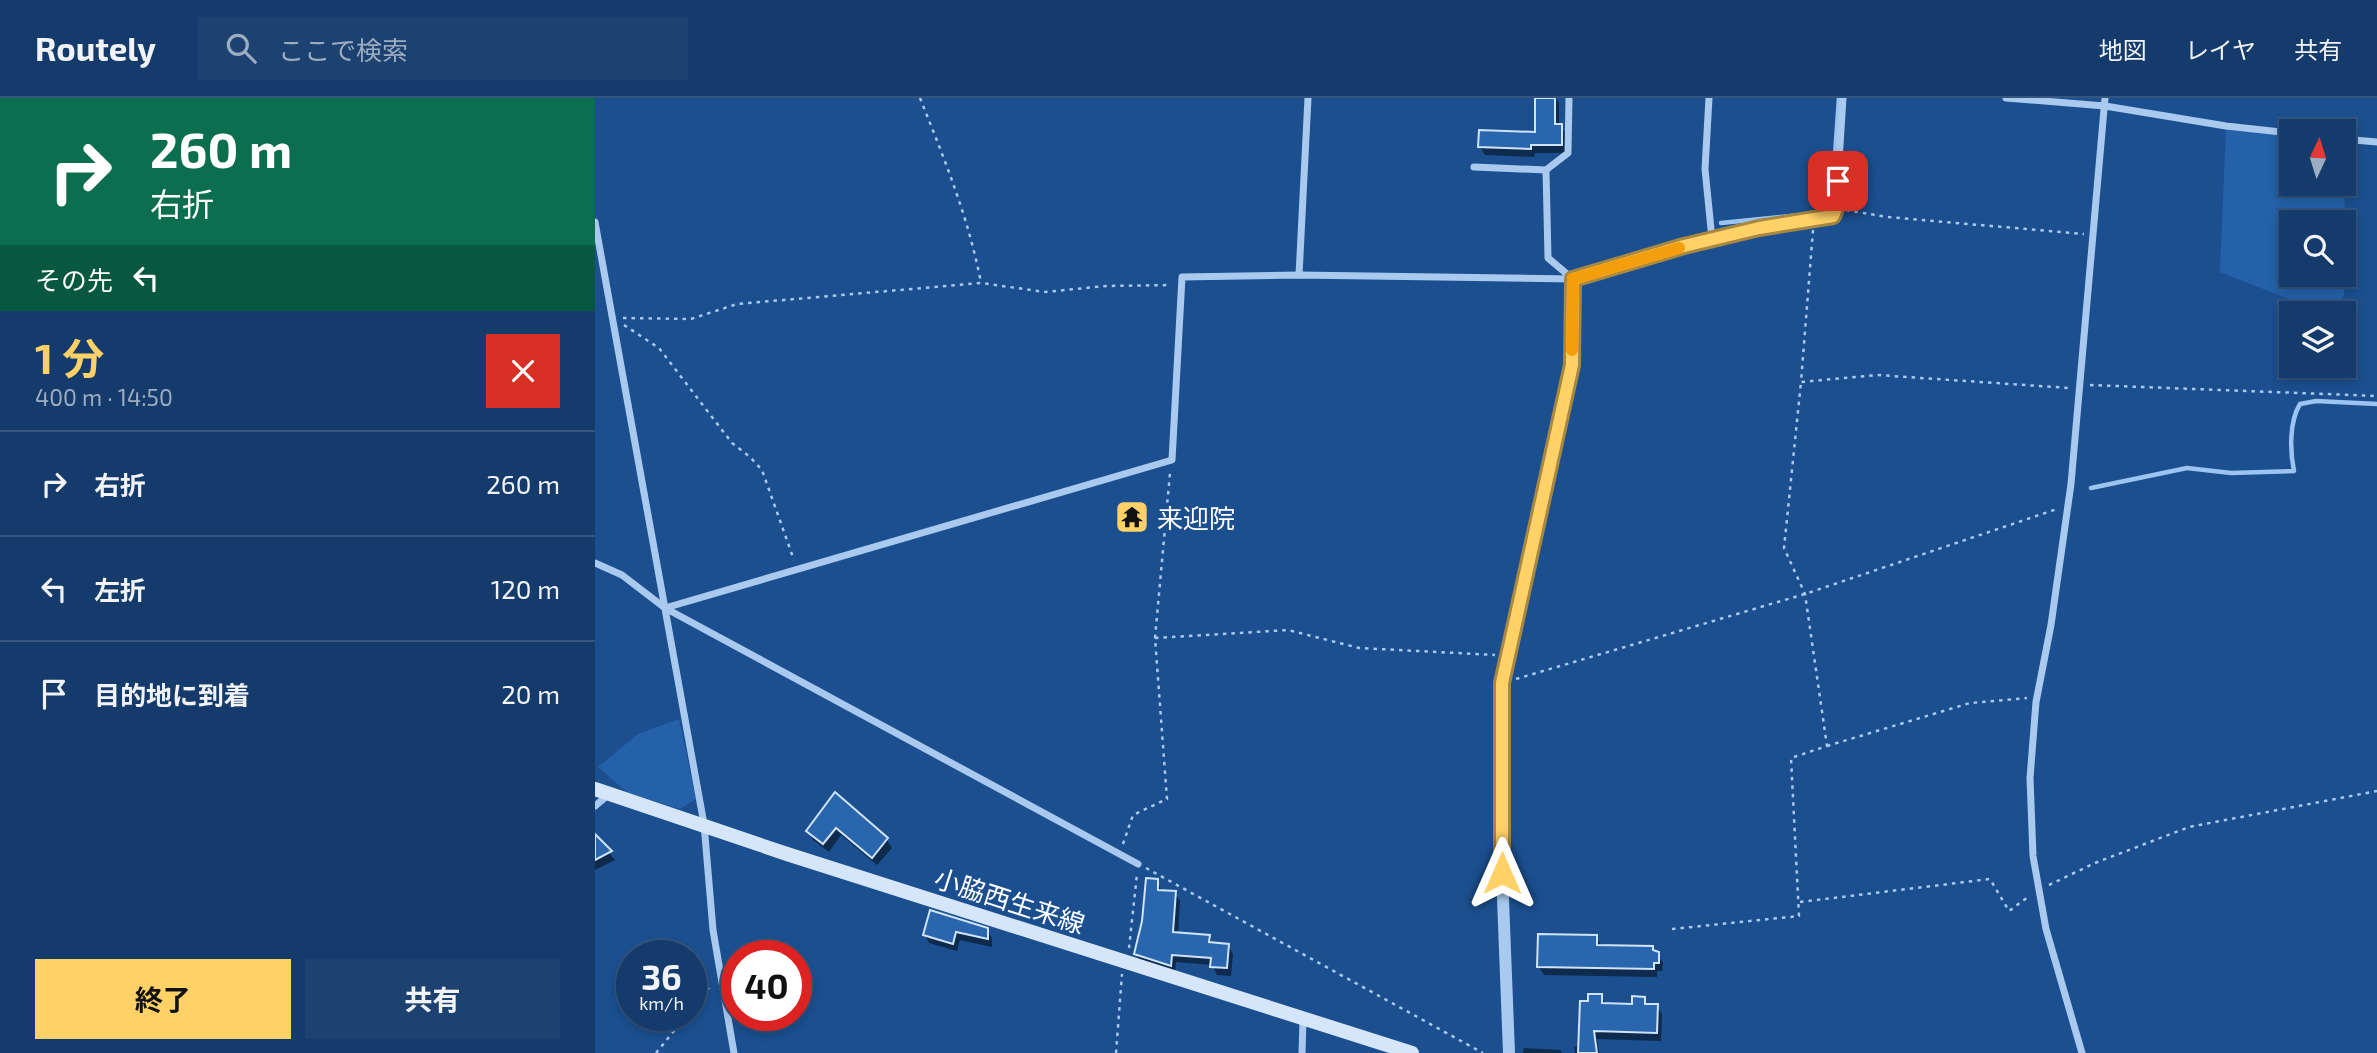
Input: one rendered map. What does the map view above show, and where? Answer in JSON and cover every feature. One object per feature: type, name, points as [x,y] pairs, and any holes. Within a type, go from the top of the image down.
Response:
[{"type":"main road","name":"小脇西生来線","points":[[602,791],[799,858],[1412,1053]]},
{"type":"street","points":[[1299,275],[1308,98]]},
{"type":"street","points":[[1474,167],[1546,170],[1568,153],[1569,98]]},
{"type":"street","points":[[1709,98],[1705,169],[1712,239]]},
{"type":"street","points":[[665,608],[1172,460],[1182,277],[1299,275],[1573,279],[1712,239],[1833,216],[1836,209],[1843,98]]},
{"type":"street","points":[[2006,98],[2105,102],[2226,126],[2279,132]]},
{"type":"street","points":[[2082,1053],[2046,929],[2033,856],[2030,778],[2037,697],[2051,625],[2068,506],[2105,102]]},
{"type":"street","points":[[2356,140],[2377,142]]},
{"type":"street","points":[[1546,170],[1548,258],[1573,279]]},
{"type":"street","points":[[595,222],[704,824],[713,930],[734,1053]]},
{"type":"street","points":[[1509,1053],[1502,873],[1502,683],[1572,365],[1573,279]]},
{"type":"street","points":[[595,564],[622,575],[665,608],[1138,863]]},
{"type":"street","points":[[595,806],[602,791]]},
{"type":"street","points":[[1302,1053],[1303,1020]]},
{"type":"path","points":[[920,98],[950,174],[975,250],[981,283]]},
{"type":"path","points":[[1836,209],[1887,217],[2091,234]]},
{"type":"path","points":[[1813,220],[1801,382],[1784,548],[1805,594],[1827,747]]},
{"type":"path","points":[[613,318],[691,319],[737,304],[981,283],[1045,292],[1105,286],[1182,285]]},
{"type":"path","points":[[613,318],[659,348],[732,443],[762,470],[797,570]]},
{"type":"path","points":[[1801,382],[1877,375],[2079,386],[2377,396]]},
{"type":"path","points":[[1120,853],[1133,815],[1167,799],[1155,638],[1172,460]]},
{"type":"path","points":[[1502,683],[1805,594],[2068,506]]},
{"type":"path","points":[[1155,638],[1289,630],[1359,648],[1509,656]]},
{"type":"path","points":[[1672,929],[1799,916],[1791,758],[1970,703],[2037,697]]},
{"type":"path","points":[[1798,902],[1990,879],[2009,911],[2039,889],[2095,863],[2189,827],[2377,791]]},
{"type":"path","points":[[1116,1053],[1138,863],[1483,1053]]},
{"type":"path","points":[[707,990],[719,975]]},
{"type":"path","points":[[656,1053],[674,1031]]},
{"type":"shaded area","points":[[2226,126],[2279,132],[2279,196],[2345,196],[2345,210],[2279,210],[2279,287],[2344,287],[2342,301],[2294,301],[2220,272]]},
{"type":"shaded area","points":[[679,719],[696,799],[680,809],[628,793],[598,767],[638,734]]},
{"type":"building","points":[[1535,98],[1555,98],[1555,124],[1562,124],[1562,145],[1531,145],[1531,149],[1478,147],[1479,130],[1535,132]]},
{"type":"building","points":[[835,792],[888,838],[872,858],[836,828],[823,844],[806,831]]},
{"type":"building","points":[[595,834],[612,851],[595,860]]},
{"type":"building","points":[[1146,878],[1158,879],[1158,890],[1176,891],[1173,932],[1210,935],[1209,942],[1229,944],[1227,968],[1210,967],[1211,958],[1172,955],[1171,966],[1134,954],[1142,921]]},
{"type":"building","points":[[930,910],[988,928],[988,939],[956,932],[953,944],[923,935]]},
{"type":"building","points":[[1538,934],[1597,935],[1597,945],[1653,946],[1653,950],[1659,952],[1659,963],[1654,963],[1654,969],[1537,967]]},
{"type":"building","points":[[1588,994],[1602,994],[1602,1003],[1632,1004],[1632,996],[1645,997],[1645,1004],[1658,1004],[1657,1033],[1594,1031],[1597,1053],[1578,1053],[1580,1001],[1588,1001]]},
{"type":"waterway","points":[[1721,223],[1831,212],[1839,98]]},
{"type":"waterway","points":[[2091,488],[2187,468],[2231,473],[2294,471],[2291,437],[2300,404],[2316,401],[2377,404]]},
{"type":"slow traffic","points":[[1572,350],[1573,279],[1679,248]]},
{"type":"place","name":"来迎院","points":[[1132,517]]},
{"type":"route","points":[[1502,873],[1502,683],[1572,365],[1573,279],[1684,246],[1759,228],[1833,216],[1838,181]]}]
